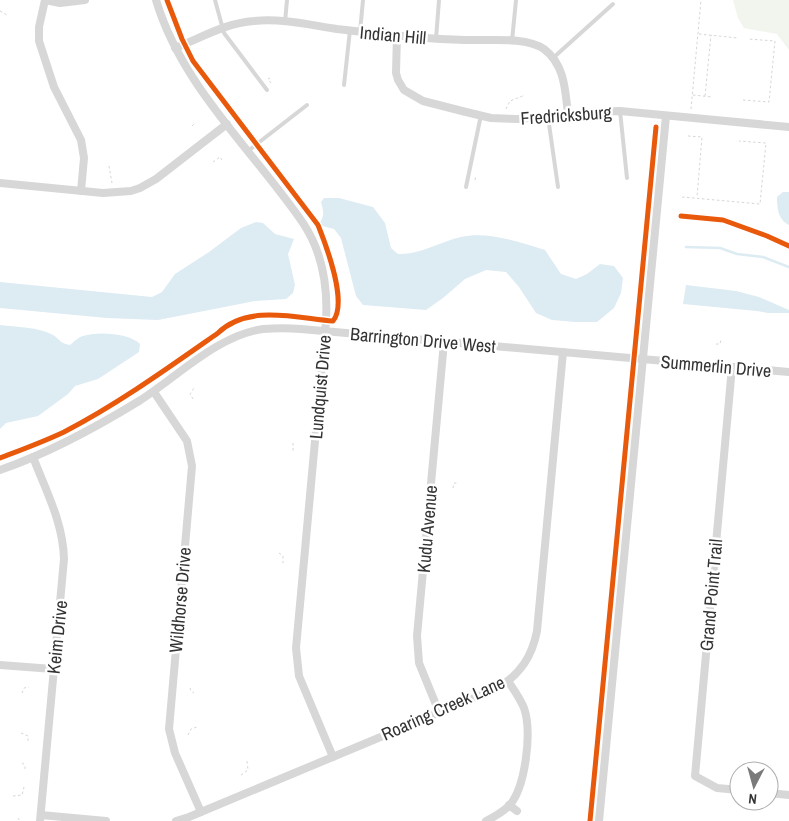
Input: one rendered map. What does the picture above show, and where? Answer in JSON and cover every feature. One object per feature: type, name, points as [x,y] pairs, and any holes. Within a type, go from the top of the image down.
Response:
[{"type":"street","points":[[81,191],[84,158],[81,140],[54,87],[39,41],[39,27],[45,0],[60,3],[86,0]]},
{"type":"street","name":"Lundquist Drive","points":[[156,0],[175,48],[195,83],[310,233],[326,284],[328,300],[326,332],[296,648],[299,676],[333,757]]},
{"type":"street","name":"Indian Hill","points":[[175,48],[222,28],[256,20],[436,39],[530,43],[553,58]]},
{"type":"street","name":"Fredricksburg","points":[[397,35],[396,73],[404,90],[423,101],[481,115],[504,119],[620,111],[789,127]]},
{"type":"street","points":[[553,58],[562,71],[568,114]]},
{"type":"street","points":[[599,821],[666,116]]},
{"type":"street","points":[[0,183],[116,193],[140,188],[156,179],[228,124]]},
{"type":"street","name":"Barrington Drive West","points":[[0,470],[33,458],[88,431],[154,392],[220,344],[262,329],[276,328],[643,359]]},
{"type":"street","name":"Kudu Avenue","points":[[439,712],[419,663],[417,636],[444,342]]},
{"type":"street","name":"Roaring Creek Lane","points":[[176,821],[490,691],[508,681],[525,664],[531,654],[537,631],[563,352]]},
{"type":"street","name":"Summerlin Drive","points":[[643,359],[789,372]]},
{"type":"street","name":"Grand Point Trail","points":[[729,789],[717,788],[695,776],[732,367]]},
{"type":"street","name":"Wildhorse Drive","points":[[154,392],[187,441],[192,466],[169,729],[175,753],[201,812]]},
{"type":"street","name":"Keim Drive","points":[[33,458],[57,516],[63,544],[63,574],[40,818]]},
{"type":"street","points":[[0,665],[53,669]]},
{"type":"street","points":[[486,821],[509,805],[519,788],[523,772],[528,732],[524,707],[508,681]]},
{"type":"street","points":[[509,805],[517,811]]},
{"type":"street","points":[[40,818],[106,821]]},
{"type":"lane","points":[[216,0],[224,33],[268,90]]},
{"type":"lane","points":[[285,22],[287,0]]},
{"type":"lane","points":[[360,32],[363,0]]},
{"type":"lane","points":[[436,39],[439,0]]},
{"type":"lane","points":[[512,41],[516,0]]},
{"type":"lane","points":[[553,58],[613,4]]},
{"type":"lane","points":[[344,85],[350,30]]},
{"type":"lane","points":[[248,151],[307,105]]},
{"type":"lane","points":[[620,111],[627,178]]},
{"type":"lane","points":[[466,187],[481,115]]},
{"type":"lane","points":[[548,117],[558,187]]},
{"type":"path","points":[[691,112],[701,0]]},
{"type":"path","points":[[0,11],[7,15]]},
{"type":"path","points":[[698,34],[738,38]]},
{"type":"path","points":[[705,96],[711,35]]},
{"type":"path","points":[[743,100],[769,102],[775,41],[748,39]]},
{"type":"path","points":[[270,78],[268,79],[271,83]]},
{"type":"path","points":[[506,109],[510,101],[525,95]]},
{"type":"path","points":[[692,95],[712,97]]},
{"type":"path","points":[[192,126],[193,122]]},
{"type":"path","points":[[688,136],[702,138],[696,198]]},
{"type":"path","points":[[682,197],[760,204],[766,143],[739,141]]},
{"type":"path","points":[[213,162],[220,157],[222,160]]},
{"type":"path","points":[[109,166],[112,184]]},
{"type":"path","points":[[475,180],[476,175]]},
{"type":"path","points":[[716,344],[720,344],[721,340]]},
{"type":"path","points":[[192,399],[190,394],[194,388]]},
{"type":"path","points":[[293,443],[293,452]]},
{"type":"path","points":[[454,488],[454,483],[458,483]]},
{"type":"path","points":[[279,553],[283,556],[284,563]]},
{"type":"path","points":[[22,693],[24,688],[29,687]]},
{"type":"path","points":[[190,688],[194,693]]},
{"type":"path","points":[[188,735],[191,729],[197,728]]},
{"type":"path","points":[[21,733],[28,736],[28,742]]},
{"type":"path","points":[[241,775],[248,770],[247,761]]},
{"type":"path","points":[[22,763],[25,765],[25,771]]},
{"type":"path","points":[[12,796],[22,795],[24,787]]},
{"type":"shaded area","points":[[733,0],[789,0],[789,50],[777,34],[744,28],[738,18]]},
{"type":"shaded area","points":[[783,192],[789,192],[789,225],[782,220],[778,209],[777,197]]},
{"type":"shaded area","points":[[324,198],[339,198],[373,207],[385,223],[391,248],[398,254],[422,250],[461,237],[492,236],[545,250],[561,274],[576,279],[587,274],[600,264],[614,266],[623,278],[621,293],[614,308],[597,322],[552,320],[536,313],[519,287],[506,272],[486,270],[465,279],[426,310],[363,305],[356,296],[341,238],[334,229],[322,226],[320,222],[323,215],[321,202]]},
{"type":"shaded area","points":[[256,222],[263,223],[275,234],[294,239],[288,254],[295,285],[293,293],[286,299],[255,301],[158,320],[107,318],[0,308],[0,282],[152,297],[162,292],[175,274],[241,228]]},
{"type":"shaded area","points":[[686,285],[736,291],[759,297],[789,310],[789,313],[768,313],[683,304]]},
{"type":"shaded area","points":[[0,325],[41,330],[70,345],[79,337],[89,334],[121,335],[129,337],[140,344],[139,352],[98,379],[75,386],[68,394],[38,416],[6,423],[0,429]]},
{"type":"waterway","points":[[686,247],[720,248],[737,254],[763,257],[789,267]]},
{"type":"cycle path","points":[[0,458],[56,436],[104,410],[230,324],[243,318],[273,315],[333,321],[337,313],[338,301],[334,274],[318,225],[193,61],[167,0]]},
{"type":"cycle path","points":[[590,821],[656,127]]},
{"type":"cycle path","points":[[681,216],[723,220],[789,246]]}]
